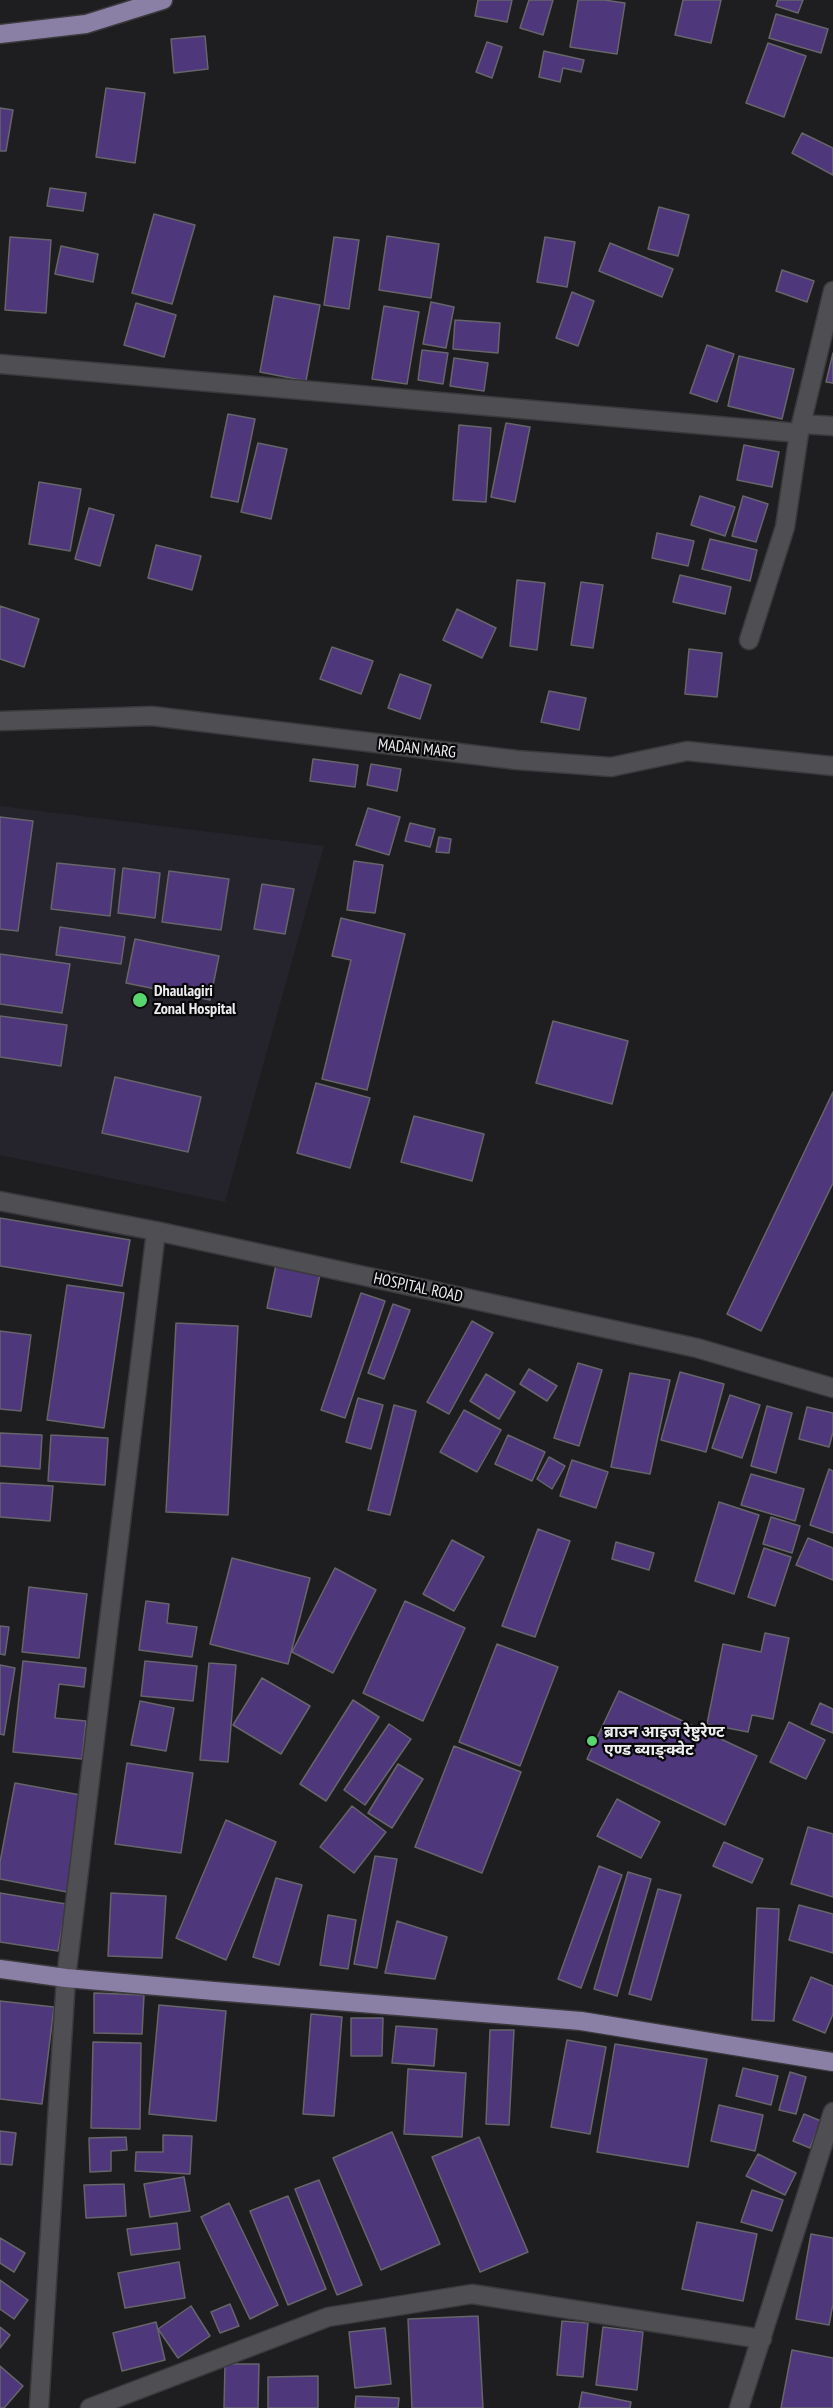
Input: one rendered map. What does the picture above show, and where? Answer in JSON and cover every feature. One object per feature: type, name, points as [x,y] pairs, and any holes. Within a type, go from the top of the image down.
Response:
[{"type":"main road","points":[[0,34],[86,24],[163,0]]},
{"type":"main road","points":[[0,1969],[66,1978],[581,2021],[833,2061]]},
{"type":"street","points":[[749,640],[785,527],[800,428],[833,291]]},
{"type":"street","points":[[0,363],[800,428],[833,426]]},
{"type":"street","name":"MADAN MARG","points":[[0,721],[152,716],[506,759],[611,767],[687,751],[833,766]]},
{"type":"street","name":"HOSPITAL ROAD","points":[[0,1201],[156,1231],[696,1348],[833,1388]]},
{"type":"street","points":[[39,2408],[66,1978],[156,1231]]},
{"type":"street","points":[[739,2408],[833,2112]]},
{"type":"street","points":[[90,2408],[328,2318],[472,2294],[762,2339]]},
{"type":"shaded area","name":"Dhaulagiri Zonal Hospital","points":[[0,806],[324,846],[225,1202],[0,1155]]},
{"type":"building","points":[[478,0],[512,0],[507,22],[475,16]]},
{"type":"building","points":[[529,0],[553,0],[543,35],[520,28]]},
{"type":"building","points":[[578,0],[625,3],[617,54],[570,47]]},
{"type":"building","points":[[683,0],[721,0],[711,43],[675,35]]},
{"type":"building","points":[[778,0],[803,0],[798,13],[776,6]]},
{"type":"building","points":[[776,14],[828,29],[821,53],[769,38]]},
{"type":"building","points":[[205,36],[208,69],[174,73],[171,39]]},
{"type":"building","points":[[487,42],[502,47],[492,78],[476,72]]},
{"type":"building","points":[[768,43],[806,56],[784,117],[746,103]]},
{"type":"building","points":[[544,51],[584,60],[581,72],[563,68],[560,82],[539,77]]},
{"type":"building","points":[[106,88],[145,93],[135,163],[96,157]]},
{"type":"building","points":[[0,108],[13,110],[6,151],[0,151]]},
{"type":"building","points":[[802,133],[833,148],[833,175],[792,153]]},
{"type":"building","points":[[50,188],[86,193],[83,211],[47,206]]},
{"type":"building","points":[[659,207],[689,215],[678,256],[648,249]]},
{"type":"building","points":[[154,214],[195,225],[172,304],[132,293]]},
{"type":"building","points":[[387,236],[439,244],[431,298],[379,290]]},
{"type":"building","points":[[10,237],[51,240],[46,313],[5,310]]},
{"type":"building","points":[[334,237],[359,240],[349,309],[324,305]]},
{"type":"building","points":[[545,237],[575,242],[567,287],[537,282]]},
{"type":"building","points":[[610,243],[673,269],[662,297],[599,271]]},
{"type":"building","points":[[61,246],[98,254],[93,282],[55,274]]},
{"type":"building","points":[[782,270],[814,281],[807,302],[776,291]]},
{"type":"building","points":[[572,292],[594,301],[578,346],[556,338]]},
{"type":"building","points":[[274,296],[320,305],[306,381],[260,372]]},
{"type":"building","points":[[431,302],[454,307],[446,348],[423,344]]},
{"type":"building","points":[[136,303],[176,315],[164,357],[124,345]]},
{"type":"building","points":[[384,306],[419,312],[407,384],[372,379]]},
{"type":"building","points":[[455,320],[500,323],[498,353],[453,349]]},
{"type":"building","points":[[707,345],[734,354],[717,402],[690,393]]},
{"type":"building","points":[[422,350],[448,353],[443,384],[418,380]]},
{"type":"building","points":[[833,353],[833,383],[826,382]]},
{"type":"building","points":[[739,356],[794,369],[782,419],[728,406]]},
{"type":"building","points":[[454,358],[488,363],[484,391],[450,386]]},
{"type":"building","points":[[228,414],[255,419],[238,502],[211,497]]},
{"type":"building","points":[[506,423],[530,427],[515,502],[491,497]]},
{"type":"building","points":[[459,425],[491,428],[486,502],[453,500]]},
{"type":"building","points":[[258,443],[287,449],[271,519],[241,512]]},
{"type":"building","points":[[744,445],[779,452],[772,487],[737,480]]},
{"type":"building","points":[[39,482],[81,489],[70,551],[29,544]]},
{"type":"building","points":[[700,496],[735,507],[725,536],[691,525]]},
{"type":"building","points":[[743,496],[768,504],[756,542],[732,536]]},
{"type":"building","points":[[89,508],[114,515],[100,566],[75,559]]},
{"type":"building","points":[[657,533],[694,541],[688,566],[652,558]]},
{"type":"building","points":[[710,539],[757,550],[750,581],[702,569]]},
{"type":"building","points":[[156,545],[201,556],[192,590],[148,578]]},
{"type":"building","points":[[680,575],[731,587],[725,614],[673,602]]},
{"type":"building","points":[[517,580],[545,583],[537,650],[510,646]]},
{"type":"building","points":[[581,582],[603,585],[593,648],[571,645]]},
{"type":"building","points":[[0,606],[39,619],[24,667],[0,659]]},
{"type":"building","points":[[457,609],[496,628],[482,658],[443,640]]},
{"type":"building","points":[[332,647],[373,661],[361,694],[320,679]]},
{"type":"building","points":[[689,649],[722,653],[717,697],[685,694]]},
{"type":"building","points":[[400,674],[431,685],[420,719],[388,708]]},
{"type":"building","points":[[549,691],[586,698],[579,730],[541,722]]},
{"type":"building","points":[[313,759],[358,765],[355,787],[310,781]]},
{"type":"building","points":[[371,764],[401,769],[397,791],[367,785]]},
{"type":"building","points":[[368,808],[400,817],[389,855],[356,845]]},
{"type":"building","points":[[0,817],[33,821],[18,931],[0,929]]},
{"type":"building","points":[[410,823],[435,829],[430,847],[405,841]]},
{"type":"building","points":[[439,837],[451,839],[449,853],[436,852]]},
{"type":"building","points":[[354,861],[383,865],[375,913],[347,910]]},
{"type":"building","points":[[57,863],[115,869],[110,916],[51,909]]},
{"type":"building","points":[[123,868],[160,873],[155,918],[118,913]]},
{"type":"building","points":[[169,871],[229,879],[221,930],[162,922]]},
{"type":"building","points":[[262,884],[294,889],[285,934],[254,929]]},
{"type":"building","points":[[341,918],[405,934],[367,1090],[322,1079],[351,960],[332,956]]},
{"type":"building","points":[[60,927],[125,937],[121,964],[56,955]]},
{"type":"building","points":[[135,939],[219,956],[210,1000],[126,983]]},
{"type":"building","points":[[0,954],[70,964],[62,1013],[0,1004]]},
{"type":"building","points":[[0,1016],[67,1025],[61,1066],[0,1057]]},
{"type":"building","points":[[553,1021],[628,1041],[612,1104],[536,1083]]},
{"type":"building","points":[[115,1077],[201,1097],[188,1152],[102,1133]]},
{"type":"building","points":[[316,1083],[370,1098],[350,1168],[297,1153]]},
{"type":"building","points":[[833,1092],[833,1183],[761,1331],[727,1314]]},
{"type":"building","points":[[414,1116],[484,1134],[472,1181],[401,1162]]},
{"type":"building","points":[[0,1218],[130,1240],[122,1286],[0,1266]]},
{"type":"building","points":[[276,1265],[320,1274],[311,1317],[267,1308]]},
{"type":"building","points":[[67,1285],[124,1293],[104,1428],[47,1420]]},
{"type":"building","points":[[361,1293],[385,1301],[345,1418],[321,1410]]},
{"type":"building","points":[[393,1304],[410,1310],[384,1379],[368,1373]]},
{"type":"building","points":[[472,1321],[493,1333],[449,1414],[427,1402]]},
{"type":"building","points":[[176,1323],[238,1326],[228,1515],[166,1512]]},
{"type":"building","points":[[0,1331],[31,1335],[21,1411],[0,1409]]},
{"type":"building","points":[[578,1363],[602,1370],[579,1446],[554,1438]]},
{"type":"building","points":[[529,1369],[557,1386],[547,1401],[520,1384]]},
{"type":"building","points":[[680,1372],[724,1384],[706,1452],[661,1440]]},
{"type":"building","points":[[630,1373],[670,1380],[650,1474],[611,1467]]},
{"type":"building","points":[[486,1374],[515,1392],[499,1419],[470,1401]]},
{"type":"building","points":[[730,1395],[760,1405],[742,1458],[712,1448]]},
{"type":"building","points":[[358,1398],[383,1405],[371,1449],[346,1442]]},
{"type":"building","points":[[394,1405],[416,1411],[390,1515],[368,1510]]},
{"type":"building","points":[[767,1406],[792,1413],[776,1473],[751,1466]]},
{"type":"building","points":[[807,1407],[833,1413],[833,1432],[829,1447],[799,1439]]},
{"type":"building","points":[[464,1410],[501,1430],[477,1472],[440,1452]]},
{"type":"building","points":[[0,1433],[42,1435],[40,1469],[0,1466]]},
{"type":"building","points":[[51,1435],[108,1438],[105,1485],[48,1481]]},
{"type":"building","points":[[508,1435],[545,1452],[532,1481],[495,1464]]},
{"type":"building","points":[[549,1457],[565,1466],[552,1489],[537,1479]]},
{"type":"building","points":[[572,1460],[608,1472],[596,1508],[560,1496]]},
{"type":"building","points":[[829,1469],[833,1471],[833,1533],[810,1525]]},
{"type":"building","points":[[751,1474],[804,1489],[795,1521],[741,1505]]},
{"type":"building","points":[[0,1483],[53,1486],[50,1521],[0,1517]]},
{"type":"building","points":[[719,1502],[759,1515],[734,1594],[695,1581]]},
{"type":"building","points":[[771,1517],[800,1526],[792,1553],[763,1544]]},
{"type":"building","points":[[538,1529],[570,1541],[535,1637],[502,1626]]},
{"type":"building","points":[[808,1538],[833,1548],[833,1580],[796,1565]]},
{"type":"building","points":[[452,1540],[484,1557],[454,1611],[423,1594]]},
{"type":"building","points":[[616,1542],[654,1553],[649,1570],[612,1559]]},
{"type":"building","points":[[764,1548],[791,1557],[775,1606],[748,1597]]},
{"type":"building","points":[[232,1558],[310,1578],[288,1664],[210,1644]]},
{"type":"building","points":[[335,1568],[376,1590],[333,1673],[292,1652]]},
{"type":"building","points":[[29,1587],[87,1594],[79,1658],[22,1652]]},
{"type":"building","points":[[146,1601],[169,1604],[167,1623],[197,1627],[192,1657],[139,1650]]},
{"type":"building","points":[[405,1601],[465,1628],[423,1721],[363,1693]]},
{"type":"building","points":[[0,1626],[9,1627],[5,1655],[0,1654]]},
{"type":"building","points":[[765,1633],[789,1638],[773,1719],[752,1715],[748,1732],[707,1724],[723,1644],[761,1652]]},
{"type":"building","points":[[497,1644],[558,1667],[520,1766],[459,1742]]},
{"type":"building","points":[[23,1661],[86,1668],[84,1687],[59,1684],[55,1718],[86,1721],[82,1759],[13,1752]]},
{"type":"building","points":[[145,1661],[197,1666],[193,1701],[141,1696]]},
{"type":"building","points":[[209,1663],[236,1665],[228,1762],[200,1760]]},
{"type":"building","points":[[0,1665],[15,1668],[4,1735],[0,1734]]},
{"type":"building","points":[[262,1678],[310,1706],[281,1754],[233,1725]]},
{"type":"building","points":[[619,1691],[757,1756],[725,1825],[587,1759]]},
{"type":"building","points":[[353,1700],[379,1717],[326,1801],[300,1784]]},
{"type":"building","points":[[140,1701],[174,1708],[166,1751],[131,1745]]},
{"type":"building","points":[[820,1703],[833,1709],[833,1733],[811,1724]]},
{"type":"building","points":[[789,1722],[825,1740],[806,1779],[770,1762]]},
{"type":"building","points":[[389,1724],[411,1739],[365,1805],[344,1790]]},
{"type":"building","points":[[454,1746],[521,1772],[482,1873],[415,1847]]},
{"type":"building","points":[[127,1763],[193,1773],[181,1853],[115,1844]]},
{"type":"building","points":[[398,1764],[423,1779],[392,1828],[368,1813]]},
{"type":"building","points":[[15,1783],[86,1796],[67,1892],[0,1879],[0,1862]]},
{"type":"building","points":[[617,1799],[660,1822],[641,1858],[597,1836]]},
{"type":"building","points":[[352,1806],[386,1832],[354,1873],[320,1847]]},
{"type":"building","points":[[226,1820],[276,1842],[226,1960],[176,1938]]},
{"type":"building","points":[[808,1827],[833,1834],[833,1897],[791,1884]]},
{"type":"building","points":[[724,1842],[763,1859],[752,1883],[713,1866]]},
{"type":"building","points":[[375,1856],[397,1859],[377,1968],[354,1964]]},
{"type":"building","points":[[599,1866],[622,1875],[581,1988],[558,1979]]},
{"type":"building","points":[[628,1872],[651,1879],[617,1996],[594,1989]]},
{"type":"building","points":[[276,1878],[302,1885],[279,1965],[253,1957]]},
{"type":"building","points":[[658,1889],[681,1895],[651,2000],[629,1994]]},
{"type":"building","points":[[0,1893],[66,1904],[58,1951],[0,1942]]},
{"type":"building","points":[[111,1893],[166,1896],[162,1958],[108,1956]]},
{"type":"building","points":[[799,1905],[833,1914],[833,1953],[789,1940]]},
{"type":"building","points":[[757,1908],[779,1909],[774,2021],[752,2020]]},
{"type":"building","points":[[328,1915],[356,1920],[348,1969],[320,1965]]},
{"type":"building","points":[[397,1921],[447,1937],[435,1979],[385,1973]]},
{"type":"building","points":[[811,1977],[833,1986],[833,2014],[825,2033],[793,2020]]},
{"type":"building","points":[[94,1993],[144,1995],[142,2034],[94,2033]]},
{"type":"building","points":[[0,2001],[54,2007],[42,2104],[0,2099]]},
{"type":"building","points":[[159,2005],[226,2011],[216,2121],[149,2114]]},
{"type":"building","points":[[311,2014],[342,2017],[334,2116],[303,2114]]},
{"type":"building","points":[[351,2018],[383,2018],[382,2056],[351,2056]]},
{"type":"building","points":[[396,2026],[437,2029],[434,2066],[392,2063]]},
{"type":"building","points":[[490,2030],[514,2030],[509,2125],[486,2124]]},
{"type":"building","points":[[567,2040],[606,2047],[590,2134],[551,2127]]},
{"type":"building","points":[[93,2042],[141,2043],[140,2129],[91,2128]]},
{"type":"building","points":[[615,2044],[707,2059],[688,2167],[597,2152]]},
{"type":"building","points":[[743,2068],[778,2076],[771,2105],[736,2096]]},
{"type":"building","points":[[408,2069],[466,2073],[462,2137],[404,2134]]},
{"type":"building","points":[[790,2072],[806,2077],[796,2114],[779,2110]]},
{"type":"building","points":[[719,2105],[763,2115],[755,2151],[711,2141]]},
{"type":"building","points":[[804,2114],[821,2121],[810,2148],[793,2141]]},
{"type":"building","points":[[0,2131],[16,2133],[12,2165],[0,2164]]},
{"type":"building","points":[[392,2132],[440,2244],[381,2270],[333,2158]]},
{"type":"building","points":[[163,2135],[192,2136],[190,2174],[135,2171],[136,2152],[163,2152]]},
{"type":"building","points":[[126,2137],[127,2150],[111,2151],[111,2171],[90,2172],[89,2138]]},
{"type":"building","points":[[479,2137],[528,2252],[480,2272],[432,2157]]},
{"type":"building","points":[[758,2154],[796,2173],[785,2195],[746,2176]]},
{"type":"building","points":[[184,2177],[190,2211],[150,2217],[144,2184]]},
{"type":"building","points":[[319,2180],[362,2285],[337,2295],[295,2189]]},
{"type":"building","points":[[124,2184],[126,2216],[86,2218],[84,2185]]},
{"type":"building","points":[[752,2190],[783,2200],[772,2231],[741,2222]]},
{"type":"building","points":[[288,2196],[326,2289],[288,2305],[250,2211]]},
{"type":"building","points":[[229,2203],[278,2305],[250,2319],[201,2217]]},
{"type":"building","points":[[697,2222],[757,2234],[743,2301],[682,2289]]},
{"type":"building","points":[[177,2223],[180,2249],[131,2255],[127,2229]]},
{"type":"building","points":[[811,2234],[833,2238],[833,2304],[829,2325],[796,2319]]},
{"type":"building","points":[[0,2238],[25,2253],[14,2272],[0,2263]]},
{"type":"building","points":[[179,2262],[185,2298],[125,2308],[118,2273]]},
{"type":"building","points":[[0,2280],[28,2300],[14,2319],[0,2309]]},
{"type":"building","points":[[230,2304],[239,2326],[220,2333],[211,2312]]},
{"type":"building","points":[[191,2306],[210,2336],[178,2358],[158,2329]]},
{"type":"building","points":[[478,2316],[483,2408],[412,2408],[408,2319]]},
{"type":"building","points":[[562,2321],[588,2323],[583,2377],[557,2375]]},
{"type":"building","points":[[156,2322],[165,2360],[122,2371],[113,2333]]},
{"type":"building","points":[[0,2327],[10,2335],[0,2348]]},
{"type":"building","points":[[603,2327],[643,2332],[637,2390],[596,2385]]},
{"type":"building","points":[[385,2328],[391,2384],[355,2388],[349,2332]]},
{"type":"building","points":[[792,2350],[833,2358],[833,2408],[781,2408]]},
{"type":"building","points":[[225,2364],[259,2364],[258,2408],[224,2408]]},
{"type":"building","points":[[0,2366],[23,2386],[4,2408],[0,2408]]},
{"type":"building","points":[[318,2376],[318,2408],[268,2408],[268,2377]]},
{"type":"building","points":[[582,2392],[631,2402],[630,2408],[579,2408]]},
{"type":"building","points":[[356,2396],[399,2398],[398,2408],[355,2408]]},
{"type":"place","name":"Dhaulagiri Zonal Hospital","points":[[140,1000]]},
{"type":"place","name":"ब्राउन आइज रेष्टुरेण्ट एण्ड ब्याङ्क्वेट","points":[[592,1741]]}]
